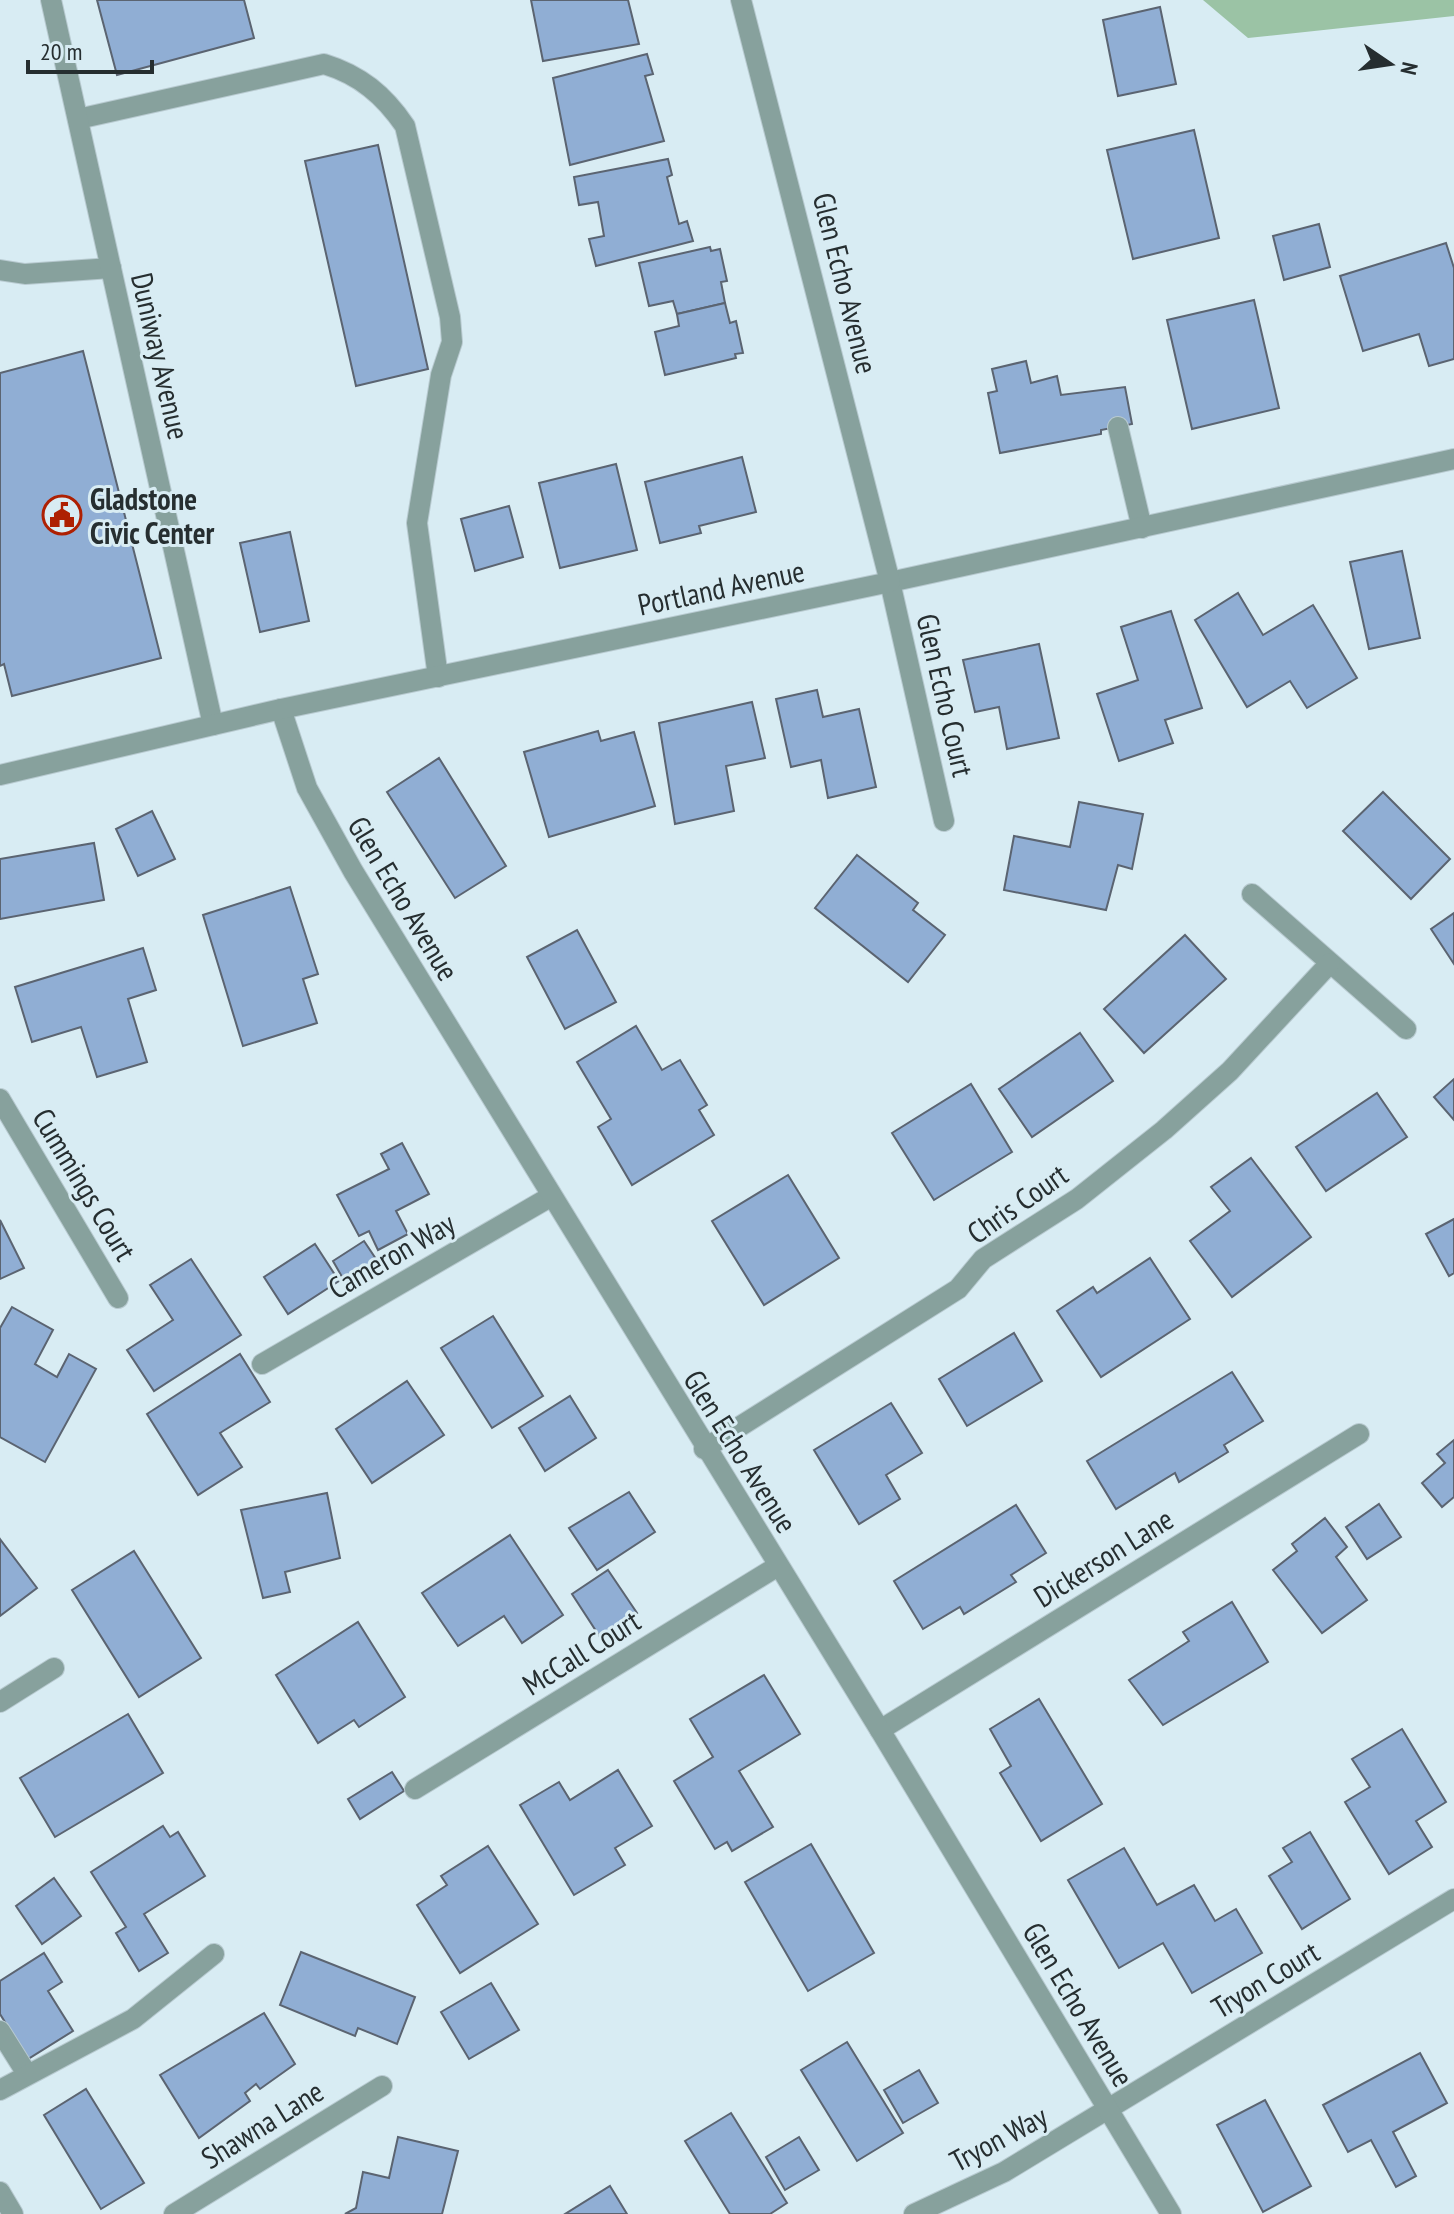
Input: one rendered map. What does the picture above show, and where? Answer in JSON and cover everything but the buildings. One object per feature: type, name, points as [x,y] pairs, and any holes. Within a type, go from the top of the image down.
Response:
[{"type":"street","name":"Duniway Avenue","points":[[51,0],[213,725]]},
{"type":"street","name":"Glen Echo Avenue","points":[[741,0],[890,582]]},
{"type":"street","points":[[78,119],[324,64],[353,73],[389,103],[405,126],[450,317],[452,342],[441,375],[417,523],[438,677]]},
{"type":"street","points":[[0,270],[25,274],[111,268]]},
{"type":"street","points":[[1118,427],[1142,528]]},
{"type":"street","name":"Portland Avenue","points":[[0,775],[281,709],[890,582],[1454,459]]},
{"type":"street","name":"Glen Echo Court","points":[[890,582],[944,821]]},
{"type":"street","name":"Glen Echo Avenue","points":[[281,709],[295,758],[320,816],[704,1449],[880,1730],[1171,2214]]},
{"type":"street","points":[[1252,894],[1406,1029]]},
{"type":"street","name":"Chris Court","points":[[704,1449],[958,1289],[983,1259],[1077,1199],[1164,1130],[1230,1071],[1330,963]]},
{"type":"street","name":"Cummings Court","points":[[0,1099],[118,1298]]},
{"type":"street","name":"Cameron Way","points":[[262,1364],[550,1197]]},
{"type":"street","name":"Dickerson Lane","points":[[880,1730],[1359,1434]]},
{"type":"street","name":"McCall Court","points":[[415,1789],[778,1566]]},
{"type":"street","points":[[0,1702],[54,1668]]},
{"type":"street","name":"Tryon Court","points":[[1108,2111],[1454,1899]]},
{"type":"street","points":[[0,2090],[133,2019],[214,1954]]},
{"type":"street","points":[[0,2031],[27,2074]]},
{"type":"street","name":"Shawna Lane","points":[[174,2214],[382,2086]]},
{"type":"street","name":"Tryon Way","points":[[914,2214],[1004,2172],[1108,2111]]},
{"type":"street","points":[[0,2192],[13,2214]]},
{"type":"green space","points":[[1203,0],[1454,0],[1454,16],[1248,38]]},
{"type":"place","name":"Gladstone Civic Center","points":[[62,515]]}]
